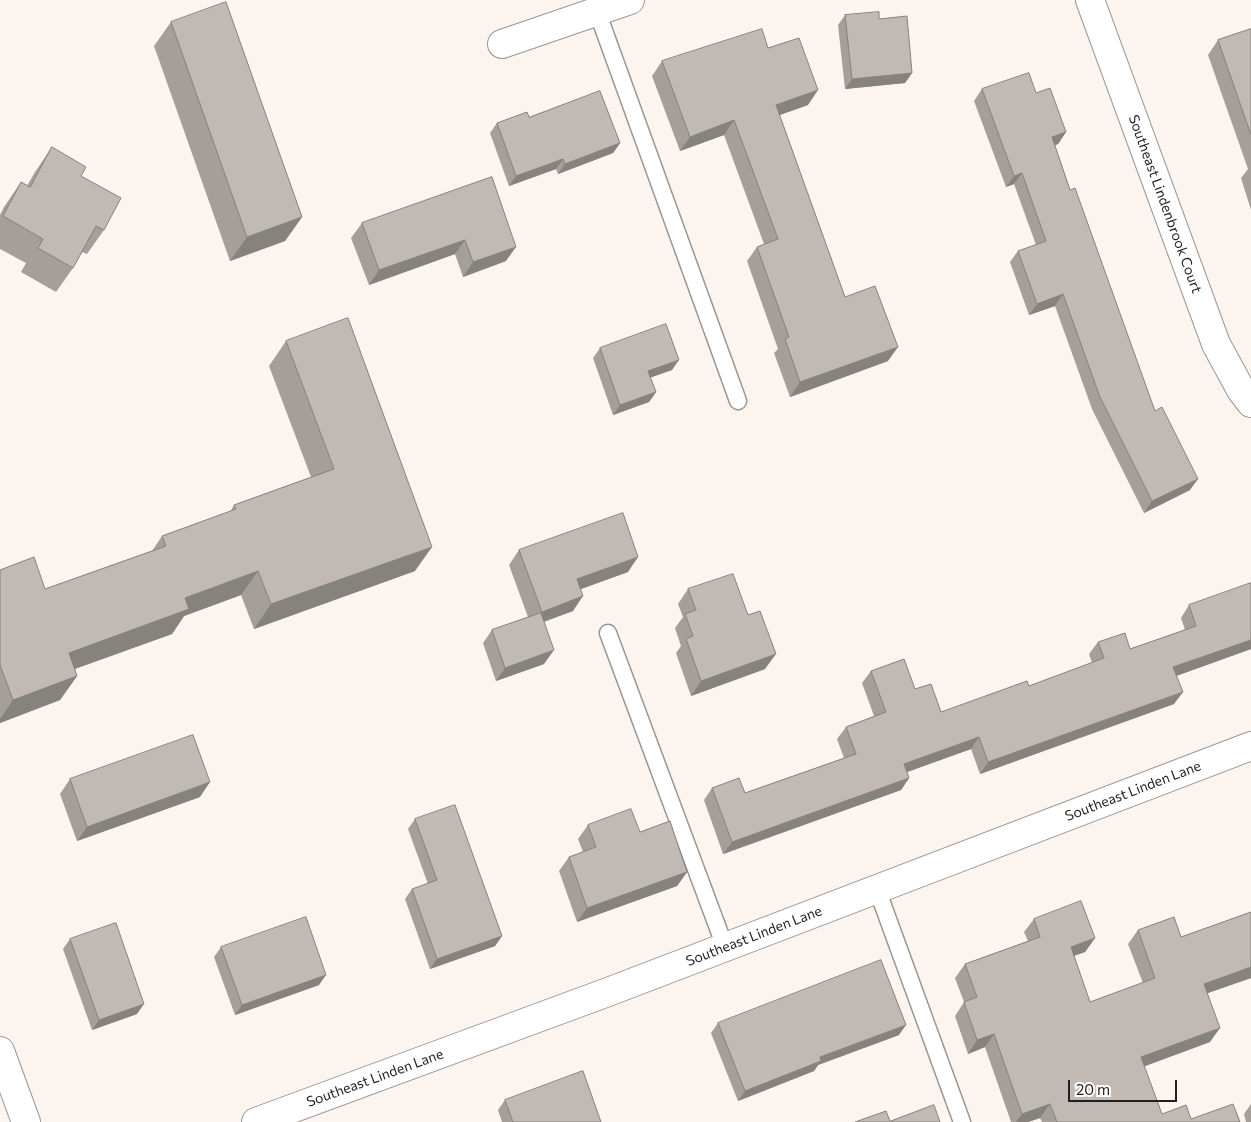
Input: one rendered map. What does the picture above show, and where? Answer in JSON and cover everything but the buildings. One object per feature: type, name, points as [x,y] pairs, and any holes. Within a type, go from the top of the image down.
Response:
[{"type":"street","points":[[502,44],[630,0]]},
{"type":"street","name":"Southeast Lindenbrook Court","points":[[1090,0],[1216,344],[1241,390],[1251,403]]},
{"type":"street","name":"Southeast Linden Lane","points":[[256,1122],[725,947],[1251,746]]},
{"type":"street","points":[[0,1051],[26,1122]]},
{"type":"lane","points":[[597,11],[738,401]]},
{"type":"lane","points":[[608,634],[725,947]]},
{"type":"lane","points":[[877,889],[962,1122]]}]
